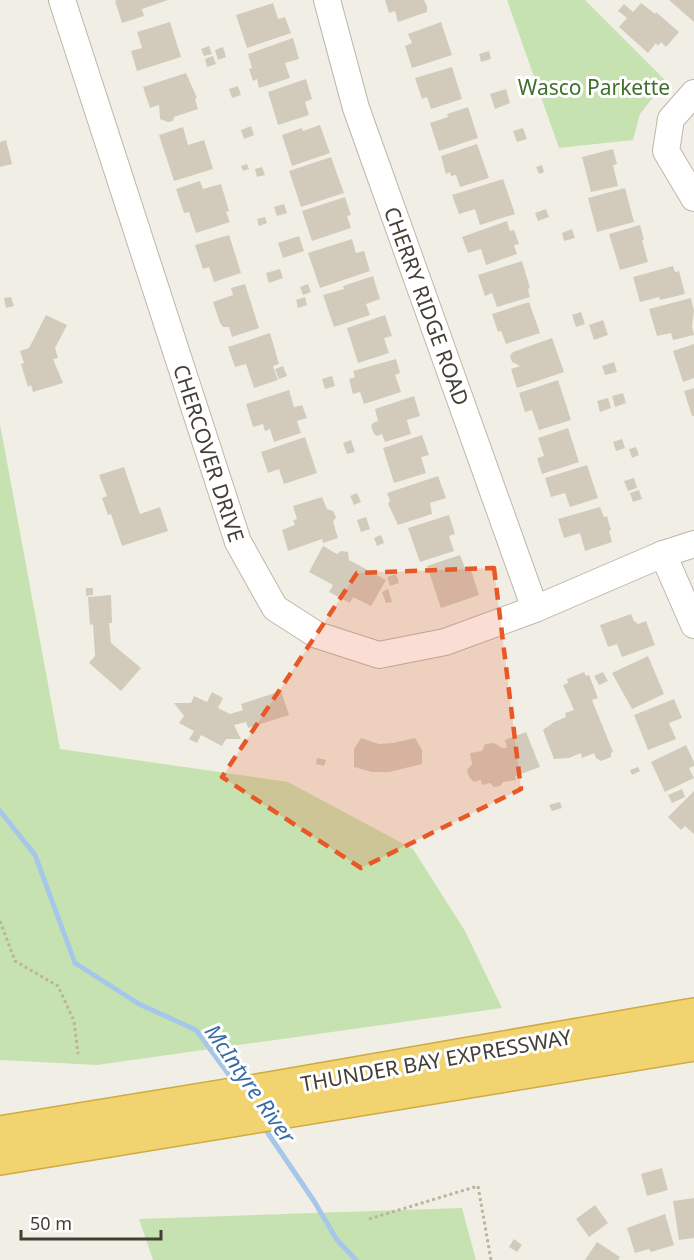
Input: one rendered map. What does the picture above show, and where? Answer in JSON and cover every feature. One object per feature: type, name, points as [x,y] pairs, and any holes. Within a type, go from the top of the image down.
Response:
[{"type":"highway","name":"THUNDER BAY EXPRESSWAY","points":[[0,1158],[214,1111],[694,1015]]},
{"type":"highway","name":"THUNDER BAY EXPRESSWAY","points":[[277,1100],[694,1044]]},
{"type":"highway","name":"THUNDER BAY EXPRESSWAY","points":[[0,1133],[214,1111]]},
{"type":"street","name":"CHERCOVER DRIVE","points":[[62,0],[238,543],[275,608],[317,635],[379,655],[446,642],[535,609],[663,554],[694,544]]},
{"type":"street","name":"CHERRY RIDGE ROAD","points":[[327,0],[356,108],[535,609]]},
{"type":"street","points":[[694,93],[670,119],[666,151],[694,198]]},
{"type":"street","points":[[663,554],[694,625]]},
{"type":"path","points":[[0,921],[15,961],[58,986],[74,1021],[78,1054]]},
{"type":"path","points":[[369,1220],[478,1186],[491,1260]]},
{"type":"highlighted area","points":[[494,568],[521,789],[361,868],[222,777],[357,573]]},
{"type":"green space","name":"Wasco Parkette","points":[[507,0],[585,0],[666,81],[640,114],[633,140],[559,148]]},
{"type":"green space","points":[[0,424],[60,749],[288,782],[413,849],[465,931],[502,1008],[97,1065],[0,1060]]},
{"type":"green space","points":[[462,1208],[476,1260],[153,1260],[139,1219]]},
{"type":"building","points":[[168,0],[142,9],[144,16],[122,23],[115,1]]},
{"type":"building","points":[[385,0],[424,0],[427,12],[398,22],[395,11],[389,13]]},
{"type":"building","points":[[669,0],[694,0],[694,22]]},
{"type":"building","points":[[273,3],[278,19],[285,17],[291,33],[247,48],[236,15]]},
{"type":"building","points":[[641,3],[655,14],[656,12],[679,32],[666,47],[661,42],[658,46],[656,43],[648,53],[619,27],[627,18],[618,11],[624,4],[633,12]]},
{"type":"building","points":[[170,22],[181,57],[137,71],[131,51],[142,48],[137,32]]},
{"type":"building","points":[[441,22],[452,55],[412,68],[405,46],[412,43],[408,34]]},
{"type":"building","points":[[293,38],[299,59],[285,63],[290,78],[259,88],[257,79],[253,81],[249,69],[252,68],[248,54]]},
{"type":"building","points":[[209,46],[212,54],[204,56],[201,49]]},
{"type":"building","points":[[223,47],[226,57],[218,60],[215,50]]},
{"type":"building","points":[[489,51],[491,59],[481,62],[479,54]]},
{"type":"building","points":[[213,56],[216,64],[207,67],[205,59]]},
{"type":"building","points":[[452,67],[462,99],[431,109],[427,97],[422,99],[415,78]]},
{"type":"building","points":[[186,73],[197,98],[195,99],[198,109],[174,117],[173,121],[160,119],[159,105],[150,108],[143,87]]},
{"type":"building","points":[[306,79],[312,99],[305,102],[309,115],[278,125],[268,92]]},
{"type":"building","points":[[238,86],[241,95],[232,98],[229,89]]},
{"type":"building","points":[[506,89],[510,103],[495,109],[490,94]]},
{"type":"building","points":[[468,107],[478,138],[439,151],[430,123]]},
{"type":"building","points":[[320,125],[330,153],[292,166],[282,135]]},
{"type":"building","points":[[251,126],[254,135],[244,139],[241,130]]},
{"type":"building","points":[[183,127],[188,145],[204,140],[213,169],[174,181],[159,135]]},
{"type":"building","points":[[523,128],[527,139],[517,142],[513,131]]},
{"type":"building","points":[[6,140],[12,164],[0,167],[0,142]]},
{"type":"building","points":[[477,144],[489,178],[460,187],[456,175],[451,176],[450,172],[446,174],[441,156]]},
{"type":"building","points":[[613,149],[617,164],[613,165],[618,186],[591,192],[582,157]]},
{"type":"building","points":[[331,157],[344,193],[301,207],[289,171]]},
{"type":"building","points":[[247,164],[249,169],[243,171],[241,166]]},
{"type":"building","points":[[542,165],[544,172],[539,174],[536,167]]},
{"type":"building","points":[[262,167],[265,175],[257,177],[255,169]]},
{"type":"building","points":[[503,179],[515,214],[480,225],[475,209],[459,214],[452,195]]},
{"type":"building","points":[[200,181],[203,189],[221,184],[230,222],[196,233],[189,212],[184,213],[176,189]]},
{"type":"building","points":[[625,188],[634,222],[597,232],[588,198]]},
{"type":"building","points":[[345,197],[351,215],[347,216],[351,228],[312,241],[302,211]]},
{"type":"building","points":[[284,204],[287,213],[277,216],[274,207]]},
{"type":"building","points":[[546,209],[549,217],[538,221],[535,213]]},
{"type":"building","points":[[265,217],[267,223],[259,226],[257,219]]},
{"type":"building","points":[[507,221],[510,231],[514,230],[519,244],[514,245],[517,254],[486,265],[481,249],[468,253],[462,237]]},
{"type":"building","points":[[640,225],[648,262],[620,270],[609,234]]},
{"type":"building","points":[[572,229],[575,238],[564,241],[562,233]]},
{"type":"building","points":[[229,235],[241,273],[214,282],[209,267],[203,269],[195,245]]},
{"type":"building","points":[[299,236],[304,251],[283,258],[278,243]]},
{"type":"building","points":[[352,239],[356,253],[364,251],[370,271],[320,288],[308,253]]},
{"type":"building","points":[[522,261],[530,288],[528,289],[530,297],[497,307],[492,293],[485,296],[478,275]]},
{"type":"building","points":[[673,266],[675,272],[679,271],[685,294],[640,302],[633,277]]},
{"type":"building","points":[[280,269],[283,278],[269,283],[266,273]]},
{"type":"building","points":[[373,276],[380,299],[366,304],[370,315],[334,327],[323,295],[344,289],[343,286]]},
{"type":"building","points":[[245,284],[259,328],[232,337],[229,327],[223,327],[220,323],[213,302],[233,295],[231,288]]},
{"type":"building","points":[[308,284],[311,292],[303,295],[300,287]]},
{"type":"building","points":[[11,297],[14,306],[6,308],[4,298]]},
{"type":"building","points":[[305,297],[307,305],[298,308],[296,300]]},
{"type":"building","points":[[691,298],[694,311],[692,326],[694,335],[673,340],[671,333],[657,336],[649,309]]},
{"type":"building","points":[[529,302],[540,333],[506,344],[501,331],[498,332],[492,314]]},
{"type":"building","points":[[581,312],[585,324],[576,327],[572,315]]},
{"type":"building","points":[[46,315],[67,325],[55,348],[58,358],[53,359],[63,383],[33,392],[31,385],[28,387],[21,364],[24,363],[20,351],[29,348]]},
{"type":"building","points":[[385,315],[392,336],[384,338],[389,353],[358,363],[347,328]]},
{"type":"building","points":[[603,320],[608,335],[594,340],[589,325]]},
{"type":"building","points":[[270,333],[279,364],[273,366],[278,380],[254,388],[246,364],[235,367],[228,347]]},
{"type":"building","points":[[552,338],[564,372],[517,388],[511,369],[520,366],[512,362],[510,356],[513,352]]},
{"type":"building","points":[[694,344],[694,378],[683,382],[673,351]]},
{"type":"building","points":[[396,359],[400,373],[395,375],[401,392],[364,404],[360,392],[353,394],[349,379],[355,377],[353,371]]},
{"type":"building","points":[[614,362],[617,372],[605,375],[602,366]]},
{"type":"building","points":[[283,366],[287,376],[279,379],[275,369]]},
{"type":"building","points":[[332,376],[335,386],[325,389],[322,379]]},
{"type":"building","points":[[558,380],[571,420],[539,430],[532,410],[525,412],[519,393]]},
{"type":"building","points":[[694,388],[694,416],[692,416],[684,391]]},
{"type":"building","points":[[289,390],[294,407],[302,405],[307,418],[297,421],[301,433],[274,442],[270,429],[265,431],[263,424],[253,427],[246,404]]},
{"type":"building","points":[[623,393],[626,403],[615,407],[612,396]]},
{"type":"building","points":[[414,396],[420,416],[407,420],[411,434],[385,442],[382,434],[377,436],[374,434],[371,426],[378,421],[375,409]]},
{"type":"building","points":[[608,398],[611,408],[600,412],[597,401]]},
{"type":"building","points":[[568,428],[579,462],[542,474],[537,458],[544,456],[538,438]]},
{"type":"building","points":[[422,435],[429,455],[421,457],[426,473],[394,483],[383,448]]},
{"type":"building","points":[[305,437],[317,473],[284,484],[279,469],[268,473],[261,452]]},
{"type":"building","points":[[622,439],[625,448],[616,451],[613,442]]},
{"type":"building","points":[[351,440],[355,452],[347,454],[343,443]]},
{"type":"building","points":[[636,447],[639,455],[632,458],[629,449]]},
{"type":"building","points":[[587,465],[598,498],[570,507],[565,493],[551,497],[545,478]]},
{"type":"building","points":[[124,467],[140,514],[160,507],[168,531],[122,546],[111,514],[108,515],[102,498],[107,496],[99,475]]},
{"type":"building","points":[[438,476],[446,498],[430,503],[432,514],[398,525],[388,504],[390,501],[387,493]]},
{"type":"building","points":[[634,478],[637,488],[628,491],[624,481]]},
{"type":"building","points":[[639,490],[642,499],[633,502],[630,493]]},
{"type":"building","points":[[357,493],[361,502],[354,505],[350,496]]},
{"type":"building","points":[[322,497],[327,509],[333,511],[336,517],[333,522],[338,538],[323,543],[322,539],[288,551],[282,530],[295,525],[293,520],[297,519],[293,506]]},
{"type":"building","points":[[600,507],[604,517],[607,516],[612,542],[585,551],[580,533],[564,538],[558,519]]},
{"type":"building","points":[[449,515],[455,534],[449,536],[454,551],[420,562],[408,528]]},
{"type":"building","points":[[366,517],[370,529],[361,532],[357,520]]},
{"type":"building","points":[[381,535],[384,543],[377,546],[374,538]]},
{"type":"building","points":[[323,546],[337,554],[341,551],[348,552],[349,560],[386,580],[371,606],[353,597],[350,603],[329,592],[333,585],[309,572]]},
{"type":"building","points":[[460,555],[466,571],[471,570],[479,595],[441,608],[427,566]]},
{"type":"building","points":[[396,574],[399,583],[390,586],[387,577]]},
{"type":"building","points":[[86,588],[93,588],[93,595],[86,596]]},
{"type":"building","points":[[388,589],[392,602],[386,603],[382,592]]},
{"type":"building","points":[[111,595],[112,623],[109,623],[111,643],[141,668],[121,691],[89,663],[95,656],[88,597]]},
{"type":"building","points":[[631,614],[638,624],[646,621],[655,645],[622,657],[617,644],[608,647],[600,625]]},
{"type":"building","points":[[648,656],[664,694],[632,709],[612,673]]},
{"type":"building","points":[[584,672],[586,676],[589,675],[598,698],[592,700],[613,752],[611,757],[601,761],[594,753],[582,758],[581,753],[569,758],[554,759],[543,730],[566,717],[565,713],[574,710],[563,685],[568,683],[567,679]]},
{"type":"building","points":[[603,672],[608,681],[599,685],[594,676]]},
{"type":"building","points":[[281,691],[289,715],[248,728],[246,722],[234,725],[241,739],[226,739],[222,746],[201,735],[197,743],[189,739],[194,731],[179,723],[184,716],[174,703],[191,703],[194,696],[207,702],[212,692],[223,698],[218,708],[230,714],[243,710],[241,704]]},
{"type":"building","points":[[674,699],[682,718],[669,723],[676,739],[648,750],[634,715]]},
{"type":"building","points":[[526,732],[540,767],[515,776],[516,780],[503,782],[500,786],[494,787],[490,783],[482,785],[481,780],[474,782],[469,777],[467,770],[472,764],[470,753],[482,751],[485,744],[494,743],[507,748],[505,740]]},
{"type":"building","points":[[361,738],[379,744],[415,738],[422,750],[422,764],[389,772],[372,772],[354,767],[354,749]]},
{"type":"building","points":[[686,745],[694,762],[694,766],[689,768],[694,778],[665,792],[651,762]]},
{"type":"building","points":[[317,758],[326,760],[324,766],[316,764]]},
{"type":"building","points":[[638,767],[640,771],[632,775],[630,770]]},
{"type":"building","points":[[682,789],[685,797],[672,803],[668,795]]},
{"type":"building","points":[[694,791],[694,834],[685,826],[681,830],[668,817]]},
{"type":"building","points":[[560,802],[562,808],[552,811],[549,805]]},
{"type":"building","points":[[662,1168],[668,1190],[647,1196],[641,1174]]},
{"type":"building","points":[[694,1198],[694,1238],[679,1240],[673,1201]]},
{"type":"building","points":[[595,1205],[608,1223],[589,1237],[576,1219]]},
{"type":"building","points":[[665,1214],[674,1245],[651,1252],[649,1249],[635,1253],[627,1228]]},
{"type":"building","points":[[514,1239],[522,1245],[517,1252],[509,1247]]},
{"type":"building","points":[[597,1242],[620,1257],[618,1260],[585,1260]]},
{"type":"waterway","name":"McIntyre River","points":[[0,811],[35,855],[75,963],[139,1004],[196,1030],[235,1083]]},
{"type":"waterway","name":"McIntyre River","points":[[263,1126],[314,1201],[337,1240],[356,1260]]}]
